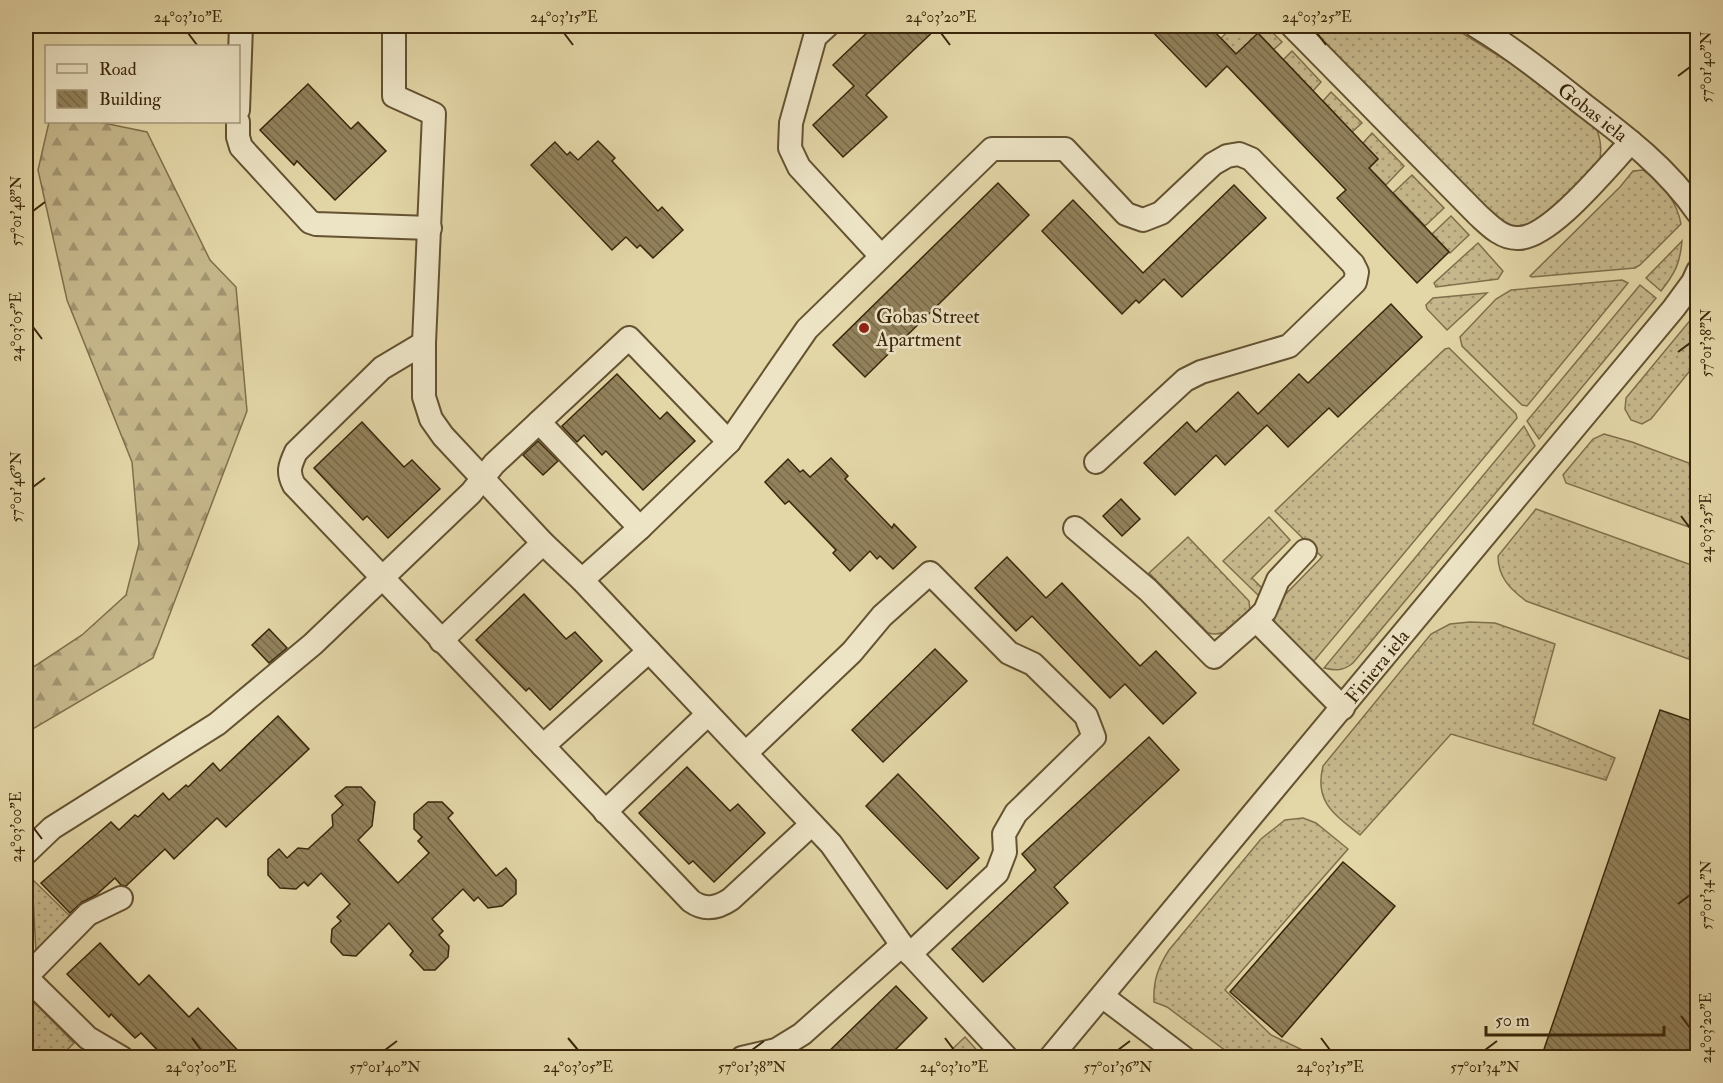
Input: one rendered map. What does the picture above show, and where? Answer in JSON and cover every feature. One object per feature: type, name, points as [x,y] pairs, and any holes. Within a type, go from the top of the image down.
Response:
[{"type":"street","points":[[240,54],[241,26]]},
{"type":"street","points":[[394,26],[394,96],[434,114],[424,343],[424,397],[431,419],[442,436],[482,479],[582,580],[831,844],[906,949],[1007,1058]]},
{"type":"street","points":[[826,26],[815,37],[791,123],[790,148],[799,167],[881,256]]},
{"type":"street","points":[[1292,26],[1488,224],[1500,233],[1515,238],[1529,237],[1549,226],[1631,142]]},
{"type":"street","name":"Gobas iela","points":[[1476,26],[1543,73],[1631,142],[1683,190],[1698,213]]},
{"type":"street","points":[[238,123],[241,147],[310,222],[430,228]]},
{"type":"street","points":[[582,580],[729,442],[807,329],[992,149],[1065,149],[1126,214],[1143,220],[1161,213],[1213,164],[1227,156],[1239,154],[1251,159],[1353,264],[1357,272],[1355,282],[1289,346],[1201,372],[1185,380],[1096,462]]},
{"type":"street","name":"Finiera iela","points":[[1050,1058],[1674,308],[1694,282],[1698,271]]},
{"type":"street","points":[[26,853],[52,828],[217,724],[313,644],[471,493],[494,464],[629,338],[729,442]]},
{"type":"street","points":[[424,343],[382,369],[296,452],[289,465],[294,485],[605,812],[698,906],[710,908],[721,906],[731,899],[812,824]]},
{"type":"street","points":[[539,422],[640,528]]},
{"type":"street","points":[[1075,528],[1148,590],[1214,657],[1265,611],[1278,580],[1305,551]]},
{"type":"street","points":[[441,641],[543,543]]},
{"type":"street","points":[[742,1058],[776,1050],[802,1034],[997,873],[1005,852],[1004,834],[1016,813],[1094,737],[1086,716],[1033,664],[1009,653],[930,573],[882,616],[852,652],[746,753]]},
{"type":"street","points":[[1256,620],[1343,708]]},
{"type":"street","points":[[543,746],[649,651]]},
{"type":"street","points":[[605,812],[708,714]]},
{"type":"street","points":[[121,898],[88,914],[26,977],[88,1038],[122,1058]]},
{"type":"street","points":[[1102,996],[1184,1058]]},
{"type":"green space","points":[[1234,26],[1267,27],[1282,42],[1273,50],[1236,54],[1221,38]]},
{"type":"green space","points":[[1309,26],[1451,26],[1510,63],[1596,127],[1600,145],[1599,165],[1540,221],[1520,228],[1506,224],[1492,215]]},
{"type":"green space","points":[[1292,51],[1321,82],[1313,91],[1283,60]]},
{"type":"green space","points":[[1331,92],[1362,123],[1352,132],[1323,101]]},
{"type":"green space","points":[[49,123],[104,123],[147,132],[210,260],[236,287],[247,411],[153,658],[26,733],[26,672],[82,635],[126,595],[139,544],[132,462],[67,300],[38,170]]},
{"type":"green space","points":[[1372,133],[1404,166],[1386,185],[1369,168],[1378,159],[1363,143]]},
{"type":"green space","points":[[1643,170],[1672,200],[1681,224],[1640,265],[1635,268],[1530,276],[1620,187],[1633,171]]},
{"type":"green space","points":[[1412,175],[1444,208],[1425,226],[1393,193]]},
{"type":"green space","points":[[1451,216],[1469,235],[1450,253],[1432,234]]},
{"type":"green space","points":[[1682,241],[1676,268],[1661,291],[1646,278]]},
{"type":"green space","points":[[1478,243],[1503,271],[1498,279],[1436,287],[1434,283]]},
{"type":"green space","points":[[1622,280],[1628,283],[1527,406],[1522,405],[1462,346],[1460,337],[1496,299],[1511,290]]},
{"type":"green space","points":[[1640,285],[1656,298],[1539,439],[1527,421]]},
{"type":"green space","points":[[1487,293],[1447,330],[1427,309],[1426,305],[1433,298]]},
{"type":"green space","points":[[1697,312],[1697,362],[1651,419],[1642,424],[1631,420],[1625,409],[1626,398]]},
{"type":"green space","points":[[1449,348],[1516,414],[1517,418],[1314,661],[1282,632],[1275,622],[1274,615],[1277,603],[1322,557],[1275,511],[1445,349]]},
{"type":"green space","points":[[1524,426],[1535,446],[1353,663],[1339,670],[1324,668]]},
{"type":"green space","points":[[1604,434],[1697,466],[1697,530],[1566,483],[1563,475],[1593,439]]},
{"type":"green space","points":[[1536,509],[1697,567],[1697,662],[1526,601],[1515,592],[1506,582],[1500,570],[1498,556]]},
{"type":"green space","points":[[1269,517],[1290,540],[1252,578],[1266,592],[1261,598],[1223,561]]},
{"type":"green space","points":[[1188,537],[1249,601],[1250,611],[1236,625],[1221,633],[1208,633],[1149,573]]},
{"type":"green space","points":[[1495,623],[1555,644],[1533,724],[1615,758],[1606,780],[1451,734],[1360,835],[1328,806],[1321,789],[1323,766],[1431,634],[1450,624]]},
{"type":"green space","points":[[1303,818],[1316,823],[1348,849],[1225,990],[1271,1035],[1317,1057],[1234,1057],[1167,1007],[1154,1002],[1157,974],[1169,950],[1261,839],[1285,820]]},
{"type":"green space","points":[[32,879],[71,917],[36,952]]},
{"type":"green space","points":[[26,994],[74,1043],[60,1057],[30,1057],[26,1053]]},
{"type":"green space","points":[[965,1037],[983,1057],[944,1057]]},
{"type":"building","points":[[874,26],[939,26],[866,95],[887,117],[843,157],[813,125],[854,86],[833,65]]},
{"type":"building","points":[[1147,26],[1209,26],[1236,54],[1258,33],[1378,159],[1369,168],[1449,252],[1417,283],[1337,198],[1346,190],[1227,66],[1206,87]]},
{"type":"building","points":[[308,84],[351,129],[358,122],[386,151],[335,200],[297,161],[294,165],[260,130]]},
{"type":"building","points":[[598,141],[615,158],[612,161],[658,211],[662,207],[683,230],[653,258],[640,245],[637,248],[626,237],[612,250],[531,165],[555,142],[567,155],[570,152],[578,160]]},
{"type":"building","points":[[998,183],[1029,215],[865,377],[833,345]]},
{"type":"building","points":[[1234,185],[1266,218],[1182,297],[1164,279],[1139,303],[1136,300],[1122,314],[1042,231],[1073,200],[1143,273]]},
{"type":"building","points":[[1391,304],[1422,337],[1338,417],[1329,408],[1288,447],[1267,425],[1225,465],[1216,455],[1175,495],[1144,463],[1187,422],[1196,432],[1238,392],[1258,414],[1299,374],[1308,383]]},
{"type":"building","points":[[617,374],[660,419],[667,412],[695,441],[643,490],[606,451],[602,455],[584,435],[577,442],[562,426]]},
{"type":"building","points":[[362,422],[404,467],[412,460],[440,489],[388,538],[367,516],[363,520],[314,468]]},
{"type":"building","points":[[538,441],[558,461],[543,475],[523,455]]},
{"type":"building","points":[[831,458],[848,476],[845,479],[892,528],[894,524],[916,547],[893,569],[880,556],[877,559],[870,551],[850,571],[833,553],[836,550],[789,501],[785,504],[765,482],[788,459],[800,472],[803,470],[810,477]]},
{"type":"building","points":[[1121,499],[1140,519],[1122,536],[1103,516]]},
{"type":"building","points":[[1007,557],[1046,598],[1062,583],[1140,666],[1156,651],[1196,693],[1163,724],[1125,684],[1110,698],[1032,616],[1016,631],[975,588]]},
{"type":"building","points":[[524,594],[566,639],[575,632],[602,661],[550,710],[529,688],[526,691],[476,640]]},
{"type":"building","points":[[269,629],[287,648],[269,663],[252,645]]},
{"type":"building","points":[[935,649],[967,681],[883,762],[852,730]]},
{"type":"building","points":[[1660,710],[1698,723],[1698,1058],[1541,1058]]},
{"type":"building","points":[[278,716],[309,749],[226,827],[217,818],[174,859],[165,849],[126,886],[121,885],[115,878],[70,913],[41,883],[111,822],[119,830],[135,815],[138,817],[163,793],[169,800],[186,785],[188,787],[213,763],[220,771]]},
{"type":"building","points":[[1149,737],[1179,770],[1054,887],[1068,903],[983,982],[952,949],[1036,870],[1022,854]]},
{"type":"building","points":[[687,767],[730,811],[738,804],[765,833],[714,882],[693,861],[689,864],[639,813]]},
{"type":"building","points":[[898,774],[979,858],[947,889],[866,806]]},
{"type":"building","points":[[346,787],[361,787],[375,802],[372,826],[358,840],[398,883],[429,853],[418,841],[422,837],[414,829],[414,814],[428,802],[442,802],[453,813],[448,818],[496,876],[506,868],[516,880],[516,894],[502,906],[488,908],[478,897],[474,901],[463,889],[432,919],[443,931],[439,935],[449,946],[448,957],[435,970],[424,970],[410,955],[413,951],[389,923],[356,956],[343,955],[331,942],[332,929],[341,921],[337,917],[350,904],[321,873],[308,886],[304,882],[296,889],[280,888],[268,875],[268,859],[279,849],[287,858],[298,848],[308,849],[333,826],[332,815],[343,805],[335,796]]},
{"type":"building","points":[[1343,862],[1395,906],[1282,1037],[1230,992]]},
{"type":"building","points":[[100,943],[139,985],[149,975],[189,1017],[198,1008],[245,1058],[165,1058],[141,1033],[135,1038],[111,1014],[109,1017],[67,974]]},
{"type":"building","points":[[896,986],[927,1018],[887,1058],[822,1058]]},
{"type":"place","name":"Gobas Street Apartment","points":[[864,328]]}]
